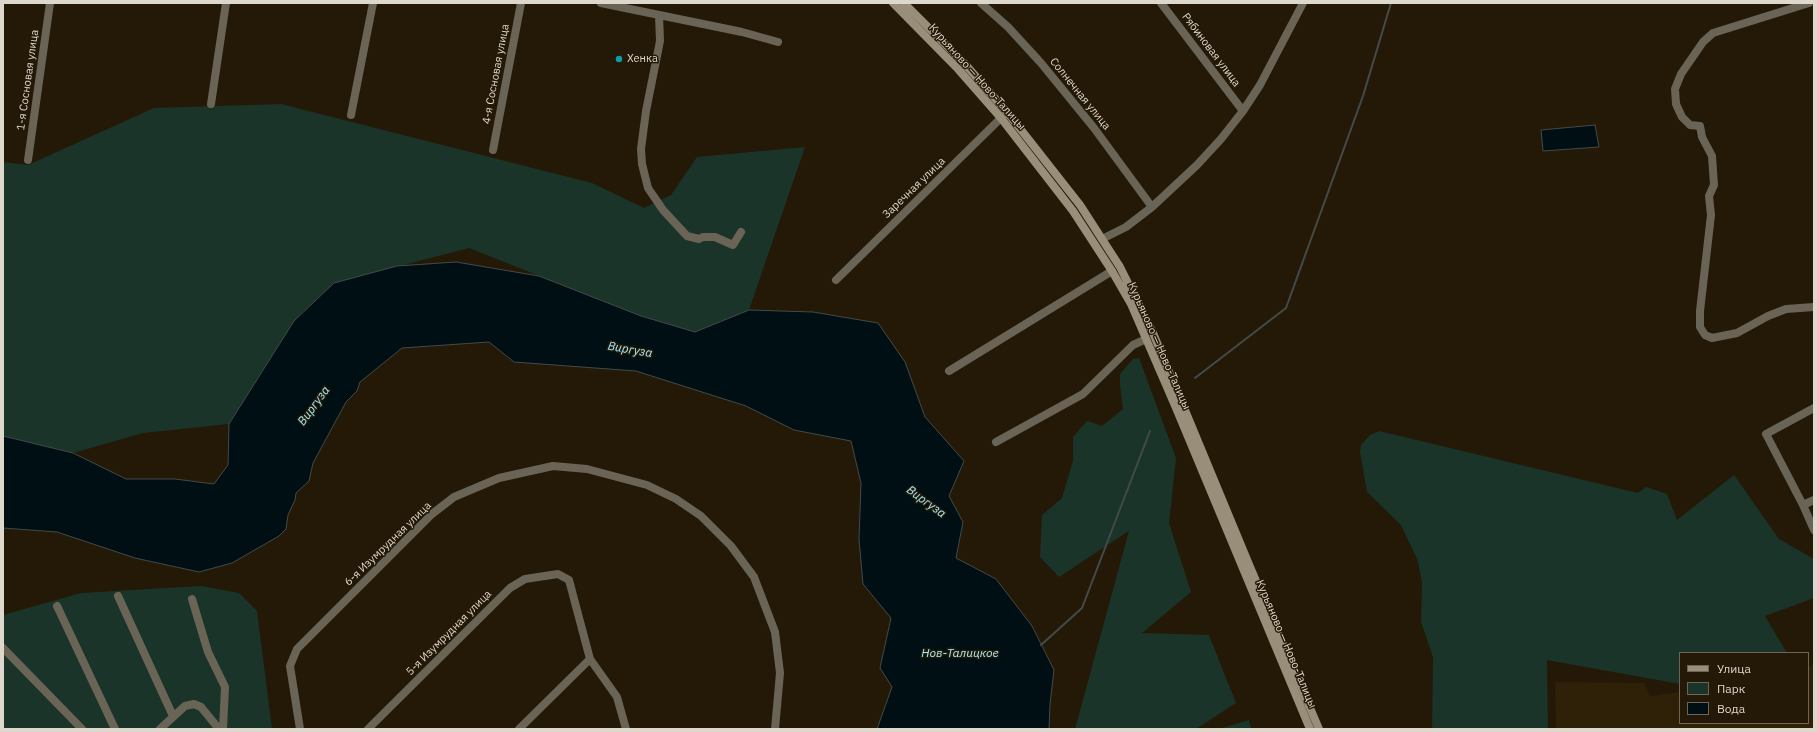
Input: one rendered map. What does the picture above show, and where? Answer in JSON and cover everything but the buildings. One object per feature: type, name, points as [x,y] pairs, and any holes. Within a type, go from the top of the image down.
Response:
[{"type":"main road","name":"Курьяново — Ново-Талицы","points":[[893,3],[1004,115],[1048,163],[1102,239],[1124,274],[1153,333],[1319,729]]},
{"type":"main road","name":"Курьяново — Ново-Талицы","points":[[904,3],[964,63],[1004,115],[1073,211],[1112,271],[1131,304],[1310,729]]},
{"type":"street","name":"1-я Сосновая улица","points":[[28,160],[50,3]]},
{"type":"street","points":[[211,104],[226,3]]},
{"type":"street","points":[[351,115],[373,3]]},
{"type":"street","name":"4-я Сосновая улица","points":[[493,150],[521,3]]},
{"type":"street","points":[[601,3],[749,33],[778,42]]},
{"type":"street","name":"Солнечная улица","points":[[981,3],[1008,27],[1041,62],[1094,128],[1152,207]]},
{"type":"street","name":"Рябиновая улица","points":[[1161,3],[1243,111]]},
{"type":"street","points":[[1102,239],[1126,227],[1152,207],[1197,165],[1243,111],[1260,85],[1303,3]]},
{"type":"street","points":[[1808,3],[1712,33],[1703,42],[1681,74],[1675,89],[1676,104],[1682,117],[1690,125],[1700,126],[1702,137],[1712,156],[1714,185],[1709,196],[1711,215],[1700,311],[1700,327],[1705,335],[1712,338],[1737,333],[1768,316],[1786,309],[1814,307]]},
{"type":"street","points":[[659,15],[660,41],[646,112],[641,149],[642,164],[648,188],[663,210],[687,236],[699,239],[703,237],[715,237],[733,245],[741,232]]},
{"type":"street","name":"Заречная улица","points":[[836,280],[1004,115]]},
{"type":"street","points":[[949,371],[1112,271]]},
{"type":"street","points":[[996,442],[1083,394],[1133,345],[1146,339]]},
{"type":"street","points":[[1814,408],[1766,434],[1803,505],[1814,530]]},
{"type":"street","name":"6-я Изумрудная улица","points":[[300,729],[290,666],[297,649],[432,514],[454,497],[499,478],[552,466],[587,469],[647,485],[676,499],[701,516],[731,546],[754,577],[775,632],[780,673],[775,729]]},
{"type":"street","points":[[1803,505],[1814,500]]},
{"type":"street","name":"5-я Изумрудная улица","points":[[368,729],[510,588],[525,579],[558,574],[569,580],[590,659]]},
{"type":"street","points":[[118,596],[173,716]]},
{"type":"street","points":[[192,599],[208,652],[224,687],[223,729]]},
{"type":"street","points":[[57,606],[115,729]]},
{"type":"street","points":[[3,648],[82,729]]},
{"type":"street","points":[[520,729],[590,659],[617,697],[626,729]]},
{"type":"street","points":[[160,729],[185,706],[194,704],[201,707],[219,729]]},
{"type":"shaded area","points":[[1814,663],[1814,729],[1556,729],[1555,682],[1644,683],[1650,696],[1679,692],[1679,724],[1809,724],[1809,667]]},
{"type":"green space","points":[[281,104],[592,183],[644,208],[671,195],[697,157],[805,147],[749,310],[695,332],[641,316],[469,248],[334,283],[294,321],[229,424],[143,433],[73,453],[3,436],[3,162],[28,165],[154,108]]},
{"type":"green space","points":[[1139,358],[1176,458],[1169,523],[1191,592],[1142,633],[1209,635],[1236,703],[1196,729],[1075,729],[1129,531],[1059,577],[1040,557],[1042,515],[1062,498],[1073,461],[1073,437],[1087,421],[1102,426],[1123,409],[1120,374],[1133,359]]},
{"type":"green space","points":[[1379,431],[1638,493],[1646,487],[1667,494],[1677,520],[1734,475],[1779,539],[1814,559],[1814,598],[1765,616],[1786,652],[1679,652],[1679,684],[1547,660],[1548,729],[1432,729],[1433,657],[1421,622],[1422,583],[1418,561],[1401,525],[1367,492],[1360,452],[1361,445],[1370,435]]},
{"type":"green space","points":[[201,586],[239,593],[257,611],[272,729],[3,729],[3,615],[81,593]]},
{"type":"green space","points":[[1249,720],[1251,729],[1219,729]]},
{"type":"water","points":[[1595,125],[1599,147],[1543,151],[1541,130]]},
{"type":"water","name":"Нов-Талицкое","points":[[456,262],[539,276],[641,316],[695,332],[749,310],[813,312],[878,323],[905,362],[925,417],[964,461],[949,496],[963,522],[956,558],[996,579],[1032,626],[1054,670],[1049,729],[877,729],[892,687],[880,668],[891,618],[863,584],[859,539],[861,483],[851,441],[794,430],[746,406],[636,371],[514,362],[489,342],[402,348],[360,382],[357,391],[346,402],[313,463],[309,481],[296,493],[295,500],[288,515],[286,529],[279,536],[232,563],[199,572],[135,558],[57,532],[3,528],[3,436],[73,453],[126,479],[175,479],[214,484],[228,465],[229,424],[294,321],[334,283],[397,266]]},
{"type":"waterway","points":[[1195,378],[1286,308],[1363,96],[1391,3]]},
{"type":"waterway","points":[[1041,645],[1082,608],[1150,431]]},
{"type":"place","name":"Хенка","points":[[619,59]]},
{"type":"water label","name":"Виргуза","points":[[630,350]]},
{"type":"water label","name":"Виргуза","points":[[314,406]]},
{"type":"water label","name":"Виргуза","points":[[926,502]]}]
